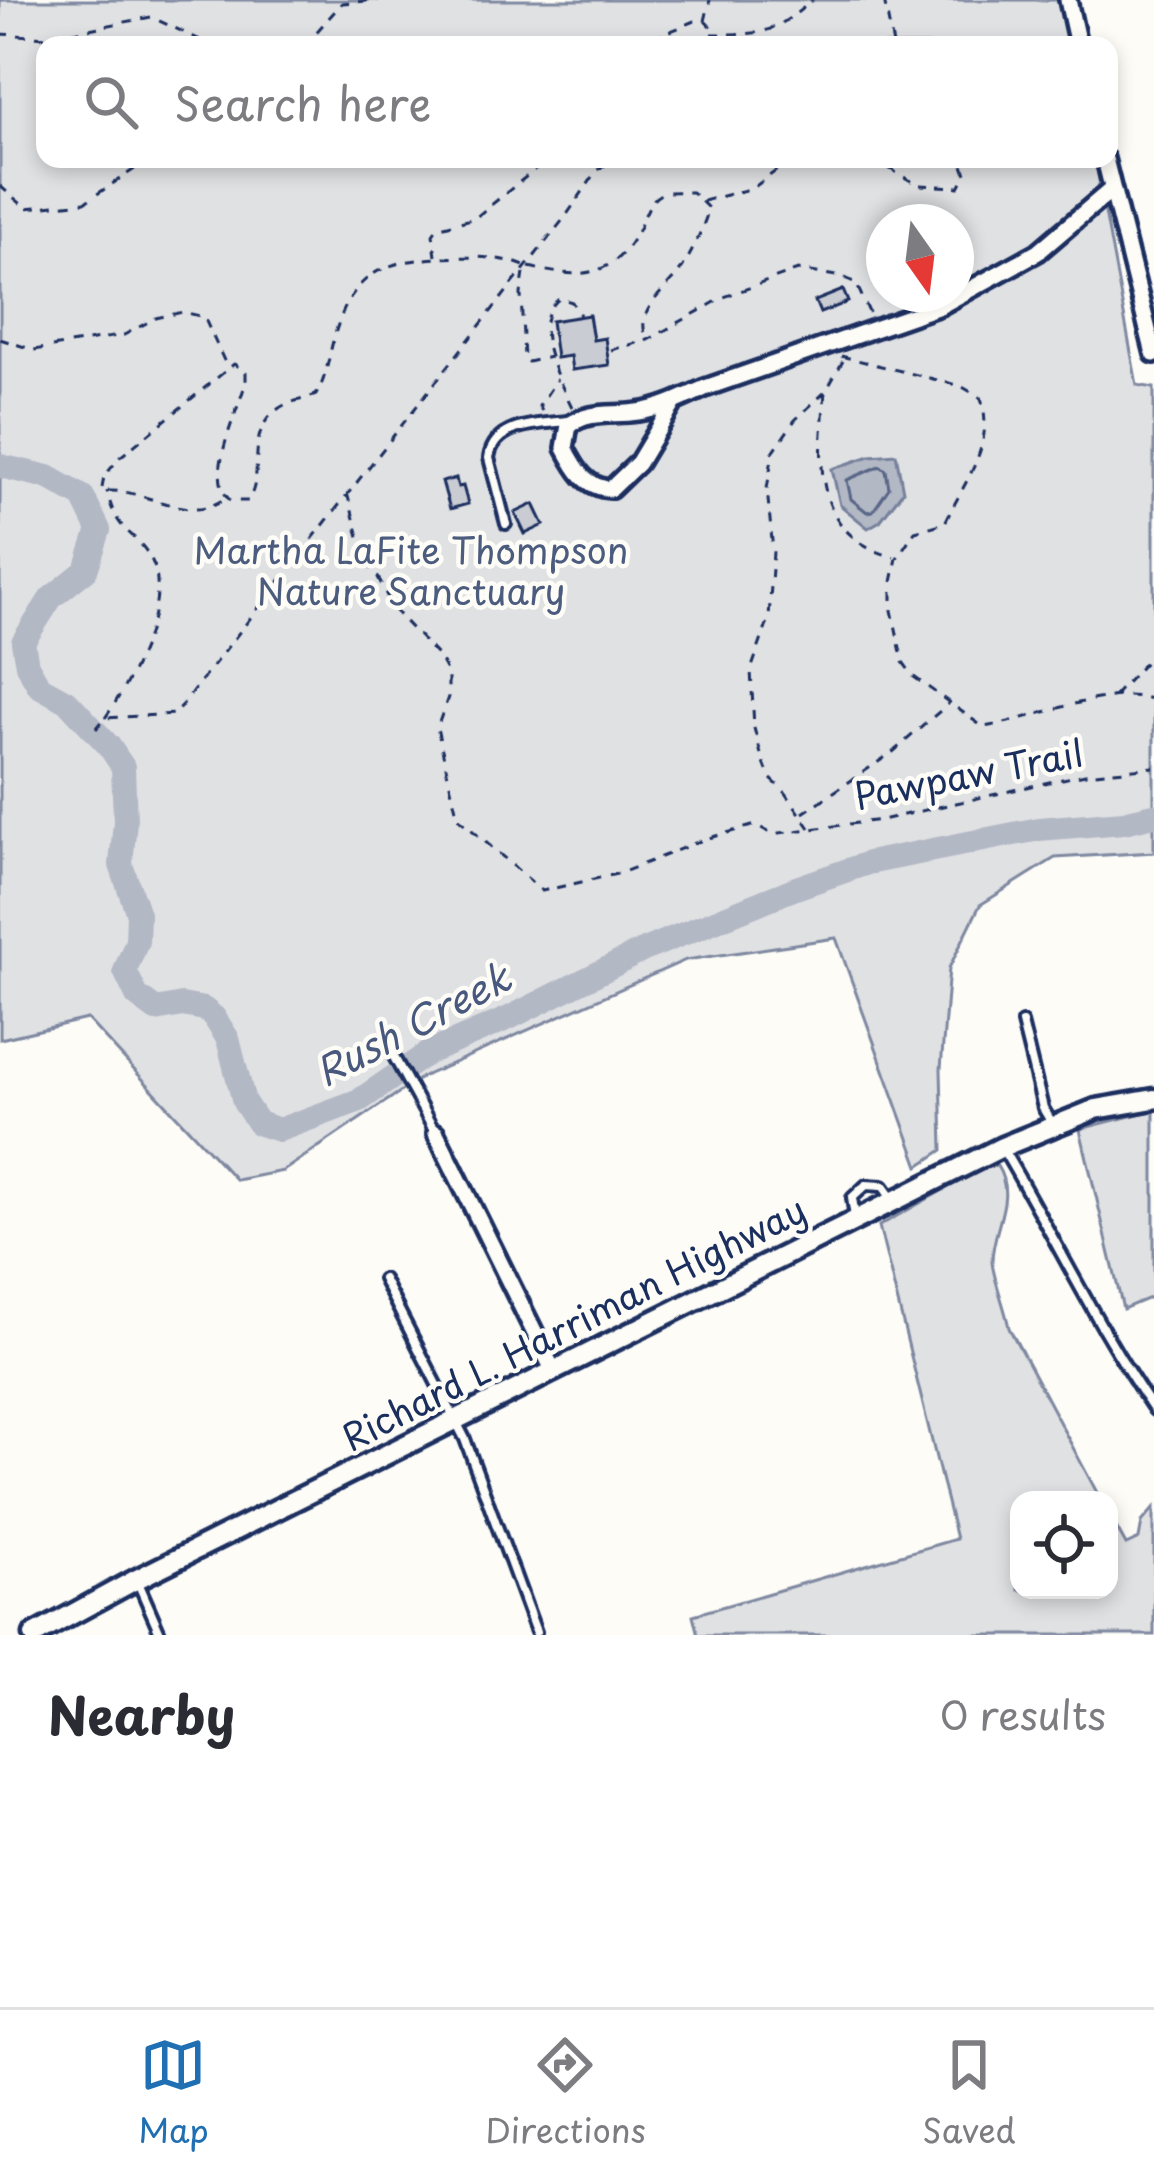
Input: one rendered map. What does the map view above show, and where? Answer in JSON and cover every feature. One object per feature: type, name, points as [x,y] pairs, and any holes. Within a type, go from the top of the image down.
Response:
[{"type":"street","points":[[1068,0],[1076,36]]},
{"type":"street","points":[[1107,168],[1154,354]]},
{"type":"street","points":[[674,403],[638,463],[611,489],[598,489],[584,479],[565,448],[569,425],[577,420],[674,403],[940,306],[1038,251],[1112,189]]},
{"type":"street","name":"Richard L. Harriman Highway","points":[[34,1635],[137,1579],[1002,1147],[1096,1109],[1154,1099]]},
{"type":"street","points":[[436,1133],[554,1372]]},
{"type":"lane","points":[[506,524],[490,448],[497,438],[515,429],[577,420]]},
{"type":"lane","points":[[1022,1023],[1043,1108],[1053,1124]]},
{"type":"lane","points":[[389,1048],[436,1133]]},
{"type":"lane","points":[[1002,1147],[1117,1355],[1154,1410]]},
{"type":"lane","points":[[383,1279],[465,1439],[536,1632]]},
{"type":"lane","points":[[137,1579],[160,1635]]},
{"type":"path","points":[[313,36],[342,3],[378,0]]},
{"type":"path","points":[[710,0],[705,21],[712,34],[760,35],[787,22],[813,0]]},
{"type":"path","points":[[884,0],[891,36]]},
{"type":"path","points":[[53,36],[151,17],[192,36]]},
{"type":"path","points":[[656,36],[705,21]]},
{"type":"path","points":[[0,34],[36,36]]},
{"type":"path","points":[[0,186],[26,208],[85,202],[136,168]]},
{"type":"path","points":[[436,258],[433,235],[437,228],[475,218],[537,168]]},
{"type":"path","points":[[105,718],[175,715],[602,168]]},
{"type":"path","points":[[701,201],[753,188],[780,168]]},
{"type":"path","points":[[889,168],[918,185],[959,187],[964,168]]},
{"type":"path","points":[[96,729],[139,660],[159,583],[143,548],[117,524],[102,491],[104,477],[120,457],[227,367],[243,368],[246,381],[220,463],[219,484],[225,498],[239,503],[248,501],[256,483],[260,430],[278,409],[316,395],[339,320],[362,280],[389,266],[436,258],[493,258],[565,276],[608,268],[631,244],[649,203],[664,193],[692,192],[709,209],[681,271],[644,315],[641,328],[648,340]]},
{"type":"path","points":[[528,267],[521,294],[524,359],[550,357]]},
{"type":"path","points":[[611,350],[648,340],[724,297],[798,270],[843,277],[856,284],[876,330]]},
{"type":"path","points":[[577,420],[550,357],[545,320],[560,298],[568,299],[580,315]]},
{"type":"path","points":[[2,340],[34,350],[95,341],[182,312],[204,317],[227,367]]},
{"type":"path","points":[[834,345],[844,360],[961,386],[981,398],[986,415],[976,464],[944,523],[915,531],[897,558],[892,610],[903,662],[914,677],[949,704]]},
{"type":"path","points":[[801,814],[770,778],[754,728],[751,670],[769,619],[773,550],[767,490],[773,452],[795,420],[826,391],[844,360]]},
{"type":"path","points":[[545,412],[539,406],[559,376]]},
{"type":"path","points":[[826,391],[822,468],[833,517],[848,533],[897,558]]},
{"type":"path","points":[[102,491],[193,509],[208,508],[225,498]]},
{"type":"path","points":[[347,493],[366,562],[393,609],[438,656],[448,674],[448,697],[436,728],[458,818],[542,891],[622,873],[705,839],[756,825],[772,833],[811,828]]},
{"type":"path","points":[[1113,698],[1145,662],[1154,659]]},
{"type":"path","name":"Pawpaw Trail","points":[[1154,700],[1113,698],[983,727],[949,704],[934,712],[893,752],[801,814],[811,828],[881,820],[1084,774],[1154,767]]},
{"type":"green space","name":"Martha LaFite Thompson Nature Sanctuary","points":[[0,0],[1060,0],[1068,36],[36,36],[36,168],[1097,168],[1137,385],[1154,388],[1154,852],[1055,858],[980,905],[949,968],[941,1069],[943,1150],[919,1166],[836,938],[686,960],[422,1077],[283,1171],[236,1180],[87,1019],[0,1039]]},
{"type":"green space","points":[[1154,1110],[1154,1296],[1123,1309],[1080,1129]]},
{"type":"green space","points":[[997,1166],[1005,1190],[992,1261],[1009,1328],[1096,1491],[1010,1491],[1010,1599],[1118,1599],[1118,1530],[1126,1545],[1139,1539],[1142,1522],[1154,1508],[1154,1635],[698,1635],[693,1615],[956,1539],[879,1226],[983,1168]]},
{"type":"water","points":[[896,454],[903,491],[880,521],[868,528],[840,505],[832,469],[870,456]]},
{"type":"building","points":[[843,290],[848,302],[820,313],[815,301]]},
{"type":"building","points":[[589,315],[593,340],[605,338],[609,365],[572,370],[570,356],[556,358],[551,321]]},
{"type":"building","points":[[456,478],[468,504],[450,509],[442,482]]},
{"type":"building","points":[[534,504],[544,525],[525,534],[515,513]]},
{"type":"waterway","name":"Rush Creek","points":[[0,466],[48,477],[83,497],[99,530],[86,570],[51,598],[23,642],[27,665],[39,686],[68,702],[123,767],[121,865],[138,914],[137,941],[125,971],[137,996],[156,1010],[182,1005],[204,1009],[214,1017],[228,1039],[244,1102],[258,1123],[279,1130],[360,1100],[428,1053],[646,949],[796,888],[868,863],[1039,829],[1154,815]]}]
